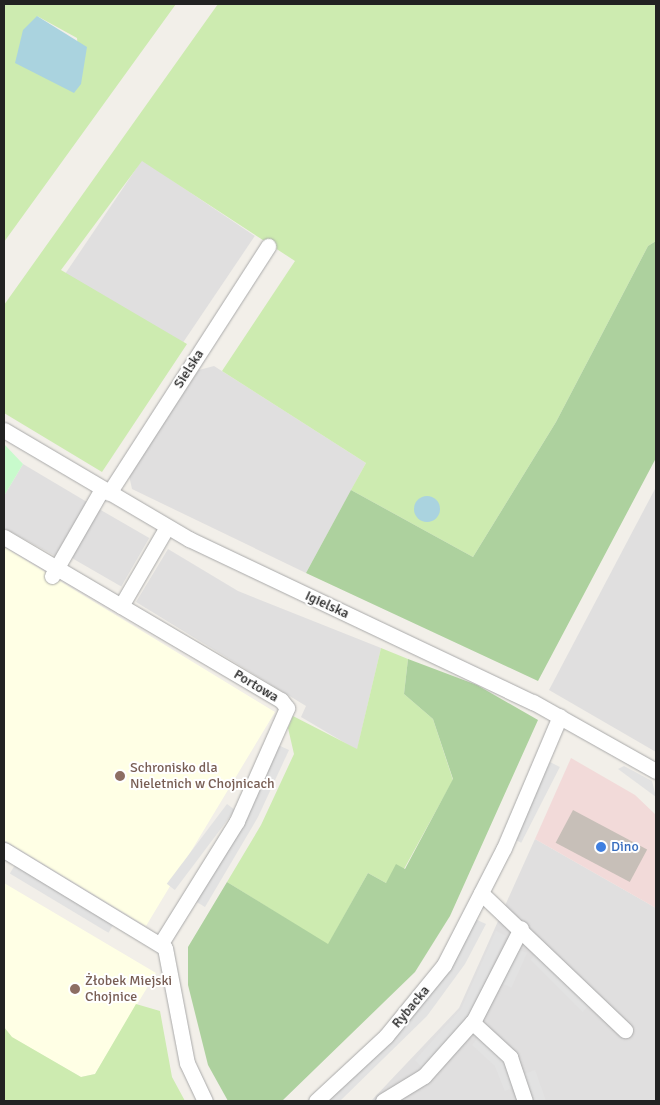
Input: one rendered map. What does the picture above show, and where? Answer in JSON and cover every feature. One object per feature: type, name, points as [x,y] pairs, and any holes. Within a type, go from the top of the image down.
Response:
[{"type":"street","name":"Sielska","points":[[106,491],[268,246]]},
{"type":"street","name":"Igielska","points":[[4,430],[167,527],[560,716],[656,771]]},
{"type":"street","points":[[54,572],[106,491]]},
{"type":"street","points":[[121,606],[167,527]]},
{"type":"street","name":"Portowa","points":[[4,537],[54,572],[121,606],[281,700],[287,708],[237,820],[161,944]]},
{"type":"street","name":"Rybacka","points":[[316,1101],[418,1000],[444,965],[481,893],[560,716]]},
{"type":"street","points":[[4,850],[161,944],[187,1063],[205,1101]]},
{"type":"street","points":[[481,893],[521,928],[625,1030]]},
{"type":"street","points":[[382,1101],[424,1076],[472,1022],[521,928]]},
{"type":"street","points":[[472,1022],[510,1057],[525,1101]]},
{"type":"shaded area","points":[[142,160],[255,236],[178,350],[65,274]]},
{"type":"shaded area","points":[[214,366],[366,463],[306,573],[132,489],[129,475],[199,370]]},
{"type":"shaded area","points":[[23,464],[87,502],[55,556],[4,528],[4,496]]},
{"type":"shaded area","points":[[656,487],[656,752],[549,690]]},
{"type":"shaded area","points":[[99,509],[149,538],[121,586],[71,557]]},
{"type":"shaded area","name":"Schronisko dla Nieletnich w Chojnicach","points":[[4,547],[275,712],[146,926],[4,840]]},
{"type":"shaded area","points":[[168,549],[238,591],[381,648],[357,750],[301,717],[306,706],[136,602]]},
{"type":"shaded area","points":[[278,745],[289,750],[258,817],[205,907],[195,901]]},
{"type":"shaded area","points":[[571,758],[635,795],[656,815],[656,908],[535,839]]},
{"type":"shaded area","points":[[550,762],[560,767],[521,843],[511,838]]},
{"type":"shaded area","points":[[624,766],[652,781],[656,797],[618,769]]},
{"type":"shaded area","points":[[227,804],[235,810],[175,890],[167,884]]},
{"type":"shaded area","points":[[535,839],[656,908],[656,1101],[371,1101],[459,1008]]},
{"type":"shaded area","points":[[15,865],[114,924],[108,933],[10,874]]},
{"type":"shaded area","name":"Żłobek Miejski Chojnice","points":[[4,883],[156,973],[95,1074],[81,1077],[11,1037],[4,1027]]},
{"type":"shaded area","points":[[475,919],[486,924],[465,964],[427,1016],[340,1101],[324,1101],[418,1010]]},
{"type":"shaded area","points":[[496,931],[506,936],[469,1016],[423,1068],[415,1060],[461,1009]]},
{"type":"shaded area","points":[[516,948],[527,953],[512,988],[501,983]]},
{"type":"shaded area","points":[[538,952],[590,1004],[583,1012],[530,960]]},
{"type":"shaded area","points":[[479,1036],[506,1061],[515,1087],[505,1091],[495,1066],[472,1045]]},
{"type":"shaded area","points":[[535,1070],[546,1101],[533,1101],[524,1074]]},
{"type":"green space","points":[[4,4],[176,4],[4,242]],"holes":[[[37,16],[77,38],[81,84]]]},
{"type":"green space","points":[[218,4],[656,4],[656,241],[648,246],[556,422],[473,557],[351,490],[366,463],[222,371],[295,261],[142,161],[61,270],[187,344],[102,472],[4,413],[4,305]]},
{"type":"green space","points":[[656,241],[656,458],[538,681],[306,573],[351,490],[473,557],[556,422],[648,246]]},
{"type":"green space","points":[[4,444],[23,464],[4,496]]},
{"type":"green space","points":[[381,648],[408,659],[404,694],[433,719],[453,780],[404,869],[386,883],[368,873],[328,945],[227,882],[261,825],[294,754],[288,728],[293,716],[357,749]]},
{"type":"green space","points":[[408,659],[477,685],[538,720],[450,916],[415,972],[282,1101],[228,1101],[208,1065],[188,985],[188,947],[227,882],[328,944],[368,873],[386,883],[396,864],[405,869],[453,779],[433,719],[404,694]]},
{"type":"green space","points":[[136,1004],[160,1011],[172,1077],[185,1101],[4,1101],[4,1027],[12,1037],[81,1077],[95,1074]]},
{"type":"water","points":[[37,16],[87,47],[81,84],[74,93],[15,63],[23,30]]},
{"type":"water","points":[[427,496],[436,500],[440,509],[436,518],[427,522],[418,518],[414,509],[418,500]]},
{"type":"building","name":"Dino","points":[[573,810],[647,849],[630,882],[556,843]]},
{"type":"place","name":"Schronisko dla Nieletnich w Chojnicach","points":[[120,776]]},
{"type":"place","name":"Dino","points":[[601,847]]},
{"type":"place","name":"Żłobek Miejski Chojnice","points":[[75,989]]}]
